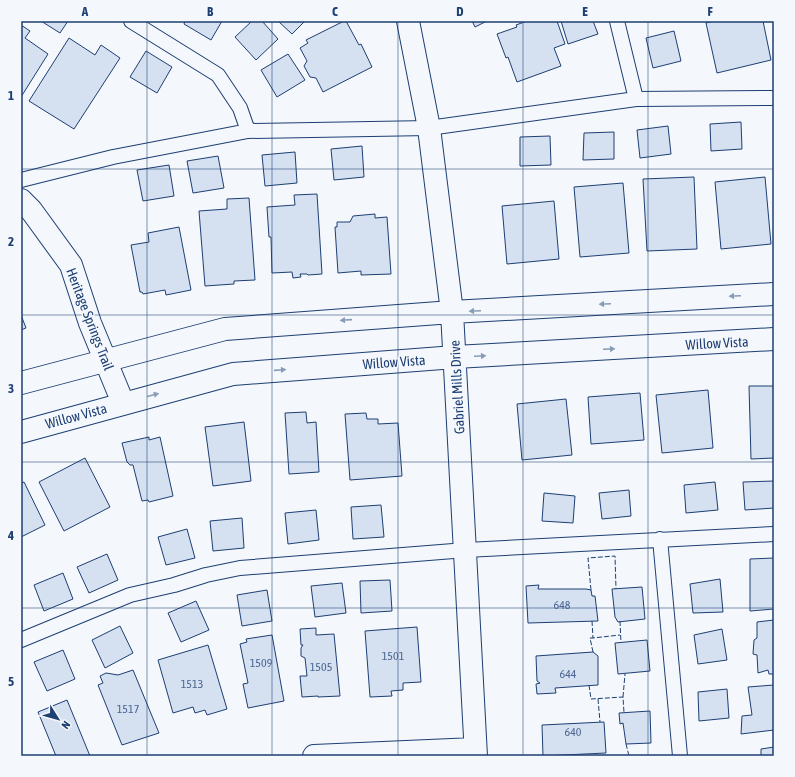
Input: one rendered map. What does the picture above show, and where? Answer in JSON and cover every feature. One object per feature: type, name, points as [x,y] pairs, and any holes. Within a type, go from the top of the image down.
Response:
[{"type":"street","name":"Gabriel Mills Drive","points":[[408,21],[430,128],[452,312],[466,550],[475,752]]},
{"type":"street","name":"Heritage Springs Trail","points":[[21,200],[31,210],[71,265],[90,323],[123,403]]},
{"type":"street","points":[[21,383],[225,329],[452,312],[774,294]]},
{"type":"street","name":"Willow Vista","points":[[21,432],[29,428],[232,374],[455,357],[774,339]]},
{"type":"street","points":[[314,756],[475,752]]},
{"type":"lane","points":[[131,21],[218,75],[240,108],[248,131]]},
{"type":"lane","points":[[617,21],[636,99]]},
{"type":"lane","points":[[21,180],[113,157],[248,131],[430,128],[636,99],[774,98]]},
{"type":"lane","points":[[21,640],[130,595],[174,585],[206,575],[240,568],[466,550],[774,534]]},
{"type":"lane","points":[[660,539],[680,756]]},
{"type":"building","points":[[41,21],[68,21],[60,33]]},
{"type":"building","points":[[185,21],[222,21],[211,40],[184,24]]},
{"type":"building","points":[[252,21],[262,21],[278,39],[256,60],[235,37]]},
{"type":"building","points":[[278,21],[305,21],[292,34]]},
{"type":"building","points":[[346,21],[359,45],[361,44],[372,67],[323,92],[316,78],[310,77],[304,66],[307,61],[300,48],[308,43],[306,40]]},
{"type":"building","points":[[472,21],[487,21],[475,27]]},
{"type":"building","points":[[527,21],[557,21],[565,44],[554,48],[561,66],[517,82],[508,57],[506,58],[497,34],[517,27],[516,25]]},
{"type":"building","points":[[561,21],[593,21],[598,34],[568,44]]},
{"type":"building","points":[[713,21],[763,21],[771,60],[717,73],[706,23]]},
{"type":"building","points":[[21,25],[30,31],[25,38],[48,54],[21,97]]},
{"type":"building","points":[[674,31],[681,61],[653,68],[646,38]]},
{"type":"building","points":[[69,38],[95,55],[101,45],[120,58],[74,129],[29,101]]},
{"type":"building","points":[[146,51],[172,67],[157,93],[130,77]]},
{"type":"building","points":[[288,54],[305,80],[277,97],[261,70]]},
{"type":"building","points":[[741,122],[742,149],[711,151],[710,124]]},
{"type":"building","points":[[668,126],[671,154],[640,158],[637,130]]},
{"type":"building","points":[[614,132],[614,159],[583,160],[584,133]]},
{"type":"building","points":[[550,136],[551,165],[520,166],[520,137]]},
{"type":"building","points":[[362,146],[364,177],[334,180],[331,149]]},
{"type":"building","points":[[295,152],[297,183],[265,186],[262,155]]},
{"type":"building","points":[[218,156],[224,188],[193,193],[187,161]]},
{"type":"building","points":[[169,165],[174,196],[143,201],[137,170]]},
{"type":"building","points":[[694,177],[697,249],[647,251],[643,179]]},
{"type":"building","points":[[765,177],[771,244],[721,249],[715,182]]},
{"type":"building","points":[[623,183],[629,253],[580,257],[574,187]]},
{"type":"building","points":[[317,194],[322,274],[300,274],[301,277],[293,278],[292,272],[272,273],[271,237],[269,237],[267,207],[295,205],[294,195]]},
{"type":"building","points":[[249,198],[255,280],[234,281],[234,284],[205,286],[199,211],[227,209],[227,199]]},
{"type":"building","points":[[554,201],[559,259],[507,264],[502,206]]},
{"type":"building","points":[[375,214],[375,218],[387,217],[391,274],[361,275],[361,271],[338,273],[335,227],[337,227],[337,222],[350,222],[353,216]]},
{"type":"building","points":[[179,227],[191,290],[166,295],[165,290],[143,294],[140,292],[131,245],[149,242],[148,233]]},
{"type":"building","points":[[21,315],[26,328],[21,330]]},
{"type":"building","points":[[749,386],[774,386],[774,458],[751,459]]},
{"type":"building","points":[[708,390],[713,448],[662,453],[656,395]]},
{"type":"building","points":[[640,393],[644,440],[591,444],[588,397]]},
{"type":"building","points":[[566,399],[572,455],[522,460],[517,404]]},
{"type":"building","points":[[306,412],[307,423],[316,422],[319,472],[289,474],[285,413]]},
{"type":"building","points":[[366,413],[367,419],[378,419],[378,424],[398,423],[402,476],[350,480],[345,414]]},
{"type":"building","points":[[244,422],[251,481],[213,486],[205,427]]},
{"type":"building","points":[[149,437],[149,440],[160,437],[173,496],[149,502],[148,500],[142,501],[133,465],[130,465],[127,462],[122,443]]},
{"type":"building","points":[[85,458],[110,507],[64,531],[39,482]]},
{"type":"building","points":[[774,481],[774,508],[745,510],[743,482]]},
{"type":"building","points":[[24,482],[45,525],[21,537],[21,483]]},
{"type":"building","points":[[715,482],[718,510],[686,513],[684,485]]},
{"type":"building","points":[[629,490],[631,516],[602,519],[599,493]]},
{"type":"building","points":[[544,493],[575,496],[573,523],[542,521]]},
{"type":"building","points":[[381,505],[384,537],[353,539],[351,507]]},
{"type":"building","points":[[316,510],[319,540],[288,544],[285,513]]},
{"type":"building","points":[[242,518],[244,548],[213,551],[210,521]]},
{"type":"building","points":[[187,529],[195,558],[166,565],[158,537]]},
{"type":"building","points":[[107,554],[118,580],[89,593],[77,567]]},
{"type":"building","points":[[774,558],[774,609],[750,611],[750,559]]},
{"type":"building","points":[[63,573],[73,599],[44,611],[34,585]]},
{"type":"building","points":[[720,579],[723,612],[693,613],[690,584]]},
{"type":"building","points":[[390,580],[392,611],[361,613],[360,581]]},
{"type":"building","points":[[342,583],[346,613],[315,617],[311,586]]},
{"type":"building","points":[[539,585],[538,589],[591,590],[592,596],[595,596],[598,621],[528,623],[526,586]]},
{"type":"building","points":[[642,587],[645,619],[618,622],[615,617],[612,589]]},
{"type":"building","points":[[267,590],[272,621],[242,626],[237,595]]},
{"type":"building","points":[[196,601],[209,630],[181,642],[168,613]]},
{"type":"building","points":[[774,620],[774,674],[769,674],[768,670],[758,673],[757,655],[753,654],[754,640],[757,638],[757,622]]},
{"type":"building","points":[[120,626],[133,653],[105,668],[92,640]]},
{"type":"building","points":[[417,627],[421,682],[403,683],[403,690],[391,691],[392,696],[370,697],[365,631]]},
{"type":"building","points":[[316,628],[316,635],[334,634],[340,696],[302,697],[300,676],[307,676],[305,658],[301,656],[301,648],[303,645],[301,645],[300,629]]},
{"type":"building","points":[[722,629],[727,660],[698,664],[694,635]]},
{"type":"building","points":[[272,635],[284,701],[248,708],[243,684],[248,683],[240,644],[247,642],[246,639]]},
{"type":"building","points":[[647,640],[650,671],[618,674],[615,643]]},
{"type":"building","points":[[208,645],[227,709],[207,715],[205,710],[195,713],[193,707],[173,713],[158,660]]},
{"type":"building","points":[[63,650],[75,679],[47,691],[34,662]]},
{"type":"building","points":[[593,652],[598,656],[598,685],[555,688],[556,693],[537,694],[536,684],[540,683],[537,681],[536,656]]},
{"type":"building","points":[[133,670],[159,733],[122,745],[98,685],[103,683],[100,676],[106,673],[118,675]]},
{"type":"building","points":[[774,685],[774,730],[741,734],[742,716],[752,715],[748,687]]},
{"type":"building","points":[[727,689],[729,718],[699,721],[698,692]]},
{"type":"building","points":[[67,700],[90,756],[56,756],[38,712]]},
{"type":"building","points":[[650,711],[651,743],[626,744],[623,723],[620,724],[619,713]]},
{"type":"building","points":[[604,722],[606,753],[543,756],[542,725]]},
{"type":"building","points":[[774,747],[774,756],[761,756],[761,749]]},
{"type":"fence","points":[[591,590],[588,558],[615,556],[616,589]]},
{"type":"fence","points":[[592,621],[593,638],[620,635]]},
{"type":"fence","points":[[620,621],[621,643]]},
{"type":"fence","points":[[593,638],[590,638],[593,652]]},
{"type":"fence","points":[[623,697],[625,674]]},
{"type":"fence","points":[[589,685],[591,699],[623,697],[624,713]]},
{"type":"fence","points":[[598,699],[600,722]]},
{"type":"fence","points":[[626,744],[629,756]]}]
